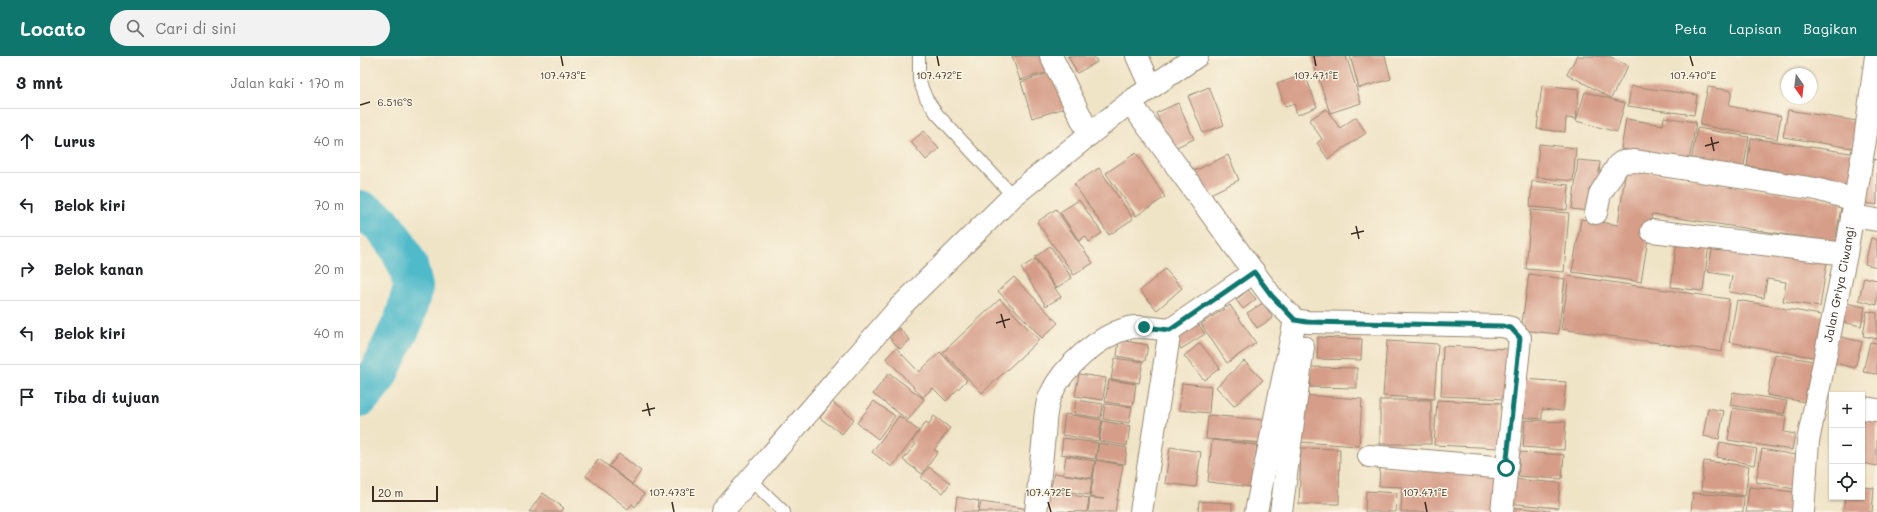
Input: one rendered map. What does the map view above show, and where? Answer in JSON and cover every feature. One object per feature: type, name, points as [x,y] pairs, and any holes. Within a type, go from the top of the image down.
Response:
[{"type":"street","points":[[1051,56],[1089,134]]},
{"type":"street","points":[[1137,56],[1151,87]]},
{"type":"street","points":[[722,512],[899,308],[1013,196],[1130,102],[1197,56]]},
{"type":"street","name":"Jalan Griya Ciwangi","points":[[1803,512],[1808,441],[1824,403],[1876,56]]},
{"type":"street","points":[[1130,102],[1272,296],[1301,321],[1502,326],[1511,328],[1520,338],[1502,512]]},
{"type":"street","points":[[1596,213],[1600,194],[1618,165],[1622,162],[1635,161],[1816,189],[1877,220]]},
{"type":"street","points":[[1652,231],[1846,254]]},
{"type":"street","points":[[1036,512],[1046,415],[1050,395],[1062,374],[1096,343],[1110,334],[1129,328],[1144,327],[1170,330],[1254,272]]},
{"type":"street","points":[[1256,512],[1301,321]]},
{"type":"street","points":[[1281,512],[1301,321]]},
{"type":"street","points":[[1142,512],[1170,330]]},
{"type":"street","points":[[1865,408],[1877,410]]},
{"type":"street","points":[[1369,456],[1506,468]]},
{"type":"lane","points":[[919,56],[919,80],[926,98],[934,109],[1013,196]]},
{"type":"lane","points":[[750,479],[784,512]]},
{"type":"building","points":[[1012,56],[1047,56],[1052,71],[1020,80]]},
{"type":"building","points":[[1068,56],[1094,56],[1097,62],[1077,73]]},
{"type":"building","points":[[1311,56],[1346,56],[1361,103],[1330,113]]},
{"type":"building","points":[[1350,56],[1385,56],[1391,79],[1359,88]]},
{"type":"building","points":[[1577,56],[1609,56],[1628,66],[1611,98],[1567,74]]},
{"type":"building","points":[[1053,72],[1065,108],[1032,118],[1021,82]]},
{"type":"building","points":[[1305,74],[1317,107],[1297,115],[1294,104],[1285,107],[1277,84]]},
{"type":"building","points":[[1542,85],[1579,89],[1576,119],[1566,118],[1565,132],[1537,129]]},
{"type":"building","points":[[1631,86],[1697,95],[1694,115],[1628,106]]},
{"type":"building","points":[[1209,87],[1224,125],[1203,133],[1188,96]]},
{"type":"building","points":[[1708,87],[1732,91],[1729,106],[1781,116],[1777,139],[1700,125]]},
{"type":"building","points":[[1585,92],[1625,103],[1617,132],[1576,121]]},
{"type":"building","points":[[1178,103],[1194,139],[1172,149],[1156,113]]},
{"type":"building","points":[[1326,109],[1340,128],[1356,117],[1366,133],[1328,159],[1317,143],[1322,139],[1309,120]]},
{"type":"building","points":[[1788,110],[1857,121],[1852,148],[1783,137]]},
{"type":"building","points":[[1664,117],[1696,122],[1688,166],[1658,155],[1621,149],[1626,119],[1663,125]]},
{"type":"building","points":[[1697,128],[1749,137],[1743,171],[1691,162]]},
{"type":"building","points":[[924,131],[939,149],[926,160],[911,142]]},
{"type":"building","points":[[1751,138],[1857,154],[1852,186],[1778,174],[1779,171],[1747,166]]},
{"type":"building","points":[[1539,144],[1576,148],[1573,181],[1536,177]]},
{"type":"building","points":[[1136,153],[1165,197],[1136,216],[1106,173]]},
{"type":"building","points":[[1228,155],[1239,180],[1202,198],[1190,173]]},
{"type":"building","points":[[1872,159],[1877,160],[1877,205],[1864,203]]},
{"type":"building","points":[[1578,160],[1600,162],[1595,212],[1572,209]]},
{"type":"building","points":[[1099,168],[1133,219],[1109,235],[1074,184]]},
{"type":"building","points":[[1626,169],[1842,202],[1835,242],[1652,214],[1641,282],[1572,272],[1581,219],[1618,225]]},
{"type":"building","points":[[1532,181],[1569,185],[1567,210],[1530,207]]},
{"type":"building","points":[[1079,200],[1102,233],[1089,242],[1085,236],[1079,241],[1060,212]]},
{"type":"building","points":[[1056,209],[1093,263],[1074,275],[1037,222]]},
{"type":"building","points":[[1531,210],[1569,213],[1564,272],[1526,269]]},
{"type":"building","points":[[1871,238],[1877,240],[1877,267],[1865,264]]},
{"type":"building","points":[[1677,240],[1709,244],[1703,291],[1671,287]]},
{"type":"building","points":[[1713,245],[1827,262],[1820,307],[1783,301],[1786,282],[1767,279],[1764,298],[1729,292],[1732,276],[1708,272]]},
{"type":"building","points":[[1050,246],[1072,278],[1056,288],[1035,257]]},
{"type":"building","points":[[1035,259],[1061,297],[1046,306],[1021,268]]},
{"type":"building","points":[[1165,269],[1182,288],[1157,310],[1140,291]]},
{"type":"building","points":[[1529,274],[1565,279],[1558,334],[1521,330]]},
{"type":"building","points":[[1569,276],[1729,299],[1722,352],[1561,329]]},
{"type":"building","points":[[1014,277],[1058,323],[1042,338],[998,291]]},
{"type":"building","points":[[1864,277],[1877,280],[1877,305],[1859,300]]},
{"type":"building","points":[[1248,290],[1256,299],[1243,309],[1236,300]]},
{"type":"building","points":[[1000,299],[1039,340],[982,393],[943,352]]},
{"type":"building","points":[[1737,300],[1826,316],[1818,358],[1729,342]]},
{"type":"building","points":[[1841,302],[1865,307],[1861,326],[1837,321]]},
{"type":"building","points":[[1263,303],[1273,318],[1257,328],[1247,313]]},
{"type":"building","points":[[1230,305],[1256,343],[1227,363],[1201,324]]},
{"type":"building","points":[[1867,311],[1877,313],[1877,339],[1863,336]]},
{"type":"building","points":[[1197,322],[1205,334],[1181,349],[1174,336]]},
{"type":"building","points":[[899,328],[910,340],[900,349],[889,337]]},
{"type":"building","points":[[1838,336],[1862,342],[1855,368],[1832,362]]},
{"type":"building","points":[[1318,337],[1362,339],[1361,360],[1317,359]]},
{"type":"building","points":[[1119,340],[1148,345],[1145,361],[1117,356]]},
{"type":"building","points":[[1387,341],[1438,344],[1434,399],[1383,396]]},
{"type":"building","points":[[1870,342],[1877,343],[1877,374],[1863,372]]},
{"type":"building","points":[[1200,343],[1220,368],[1204,380],[1184,356]]},
{"type":"building","points":[[1443,346],[1509,349],[1506,399],[1441,396]]},
{"type":"building","points":[[896,348],[919,372],[940,352],[967,380],[946,401],[933,388],[923,397],[886,358]]},
{"type":"building","points":[[1775,354],[1818,362],[1810,403],[1767,395]]},
{"type":"building","points":[[1115,358],[1143,362],[1139,383],[1111,379]]},
{"type":"building","points":[[1244,361],[1263,380],[1234,406],[1216,387]]},
{"type":"building","points":[[1311,367],[1357,368],[1357,388],[1310,387]]},
{"type":"building","points":[[889,373],[924,399],[908,420],[873,394]]},
{"type":"building","points":[[1079,374],[1106,378],[1103,400],[1075,396]]},
{"type":"building","points":[[1523,379],[1566,382],[1563,411],[1542,409],[1542,419],[1520,417]]},
{"type":"building","points":[[1109,380],[1136,384],[1133,406],[1105,402]]},
{"type":"building","points":[[1182,383],[1211,386],[1209,413],[1179,410]]},
{"type":"building","points":[[1733,392],[1787,401],[1784,414],[1730,405]]},
{"type":"building","points":[[1302,395],[1362,399],[1359,446],[1299,442]]},
{"type":"building","points":[[1076,400],[1103,404],[1101,418],[1074,414]]},
{"type":"building","points":[[1380,400],[1431,400],[1431,444],[1380,444]]},
{"type":"building","points":[[1437,400],[1502,403],[1500,448],[1434,445]]},
{"type":"building","points":[[874,401],[895,416],[878,439],[857,423]]},
{"type":"building","points":[[832,402],[854,419],[842,434],[820,418]]},
{"type":"building","points":[[1105,404],[1132,407],[1129,423],[1103,419]]},
{"type":"building","points":[[1708,408],[1724,411],[1719,439],[1703,436]]},
{"type":"building","points":[[1733,408],[1786,416],[1784,432],[1795,434],[1792,450],[1728,440]]},
{"type":"building","points":[[1865,413],[1877,415],[1877,466],[1865,464]]},
{"type":"building","points":[[1065,414],[1102,420],[1098,441],[1062,435]]},
{"type":"building","points":[[1208,415],[1265,420],[1263,443],[1206,439]]},
{"type":"building","points":[[899,416],[919,431],[892,467],[872,452]]},
{"type":"building","points":[[934,416],[950,428],[934,450],[938,452],[922,474],[903,460],[916,444],[912,441],[926,422],[929,424]]},
{"type":"building","points":[[1525,420],[1566,422],[1564,450],[1523,447]]},
{"type":"building","points":[[1103,421],[1130,426],[1127,446],[1099,441]]},
{"type":"building","points":[[1063,438],[1098,443],[1095,459],[1061,454]]},
{"type":"building","points":[[1212,440],[1257,445],[1252,487],[1208,482]]},
{"type":"building","points":[[1720,442],[1757,449],[1754,465],[1717,457]]},
{"type":"building","points":[[1099,443],[1127,448],[1125,464],[1096,460]]},
{"type":"building","points":[[1170,447],[1201,452],[1196,487],[1165,483]]},
{"type":"building","points":[[1301,448],[1340,449],[1339,504],[1299,504]]},
{"type":"building","points":[[1762,449],[1801,456],[1795,489],[1756,482]]},
{"type":"building","points":[[1520,452],[1564,455],[1562,479],[1518,476]]},
{"type":"building","points":[[619,454],[641,471],[632,484],[609,466]]},
{"type":"building","points":[[1066,456],[1095,461],[1092,478],[1063,474]]},
{"type":"building","points":[[599,459],[644,494],[635,507],[632,504],[628,509],[586,476]]},
{"type":"building","points":[[1096,460],[1123,465],[1115,512],[1088,512],[1090,498],[1104,499],[1090,497]]},
{"type":"building","points":[[1704,461],[1749,466],[1745,496],[1701,490]]},
{"type":"building","points":[[929,467],[950,483],[943,493],[921,478]]},
{"type":"building","points":[[1380,468],[1498,473],[1496,512],[1401,512],[1402,487],[1379,486]]},
{"type":"building","points":[[1054,473],[1092,479],[1090,495],[1051,489]]},
{"type":"building","points":[[1511,479],[1560,483],[1558,508],[1508,503]]},
{"type":"building","points":[[1749,487],[1795,492],[1793,512],[1746,512]]},
{"type":"building","points":[[1865,487],[1874,488],[1872,512],[1843,512],[1845,500],[1865,500]]},
{"type":"building","points":[[1050,491],[1089,498],[1087,512],[1047,511]]},
{"type":"building","points":[[1366,491],[1397,493],[1396,512],[1365,512]]},
{"type":"building","points":[[543,493],[564,508],[561,512],[529,512]]},
{"type":"building","points":[[1693,493],[1744,497],[1743,512],[1691,512]]},
{"type":"building","points":[[957,497],[979,501],[978,512],[955,512]]},
{"type":"building","points":[[1199,501],[1232,503],[1232,512],[1198,512]]},
{"type":"building","points":[[981,502],[1029,509],[1029,512],[979,512]]},
{"type":"building","points":[[1506,507],[1553,511],[1553,512],[1505,512]]},
{"type":"waterway","points":[[360,210],[380,222],[398,246],[408,266],[413,287],[404,320],[376,378],[360,397]]},
{"type":"route","points":[[1144,327],[1170,330],[1254,272],[1272,296],[1295,320],[1307,322],[1502,326],[1511,328],[1520,338],[1506,468]]}]
